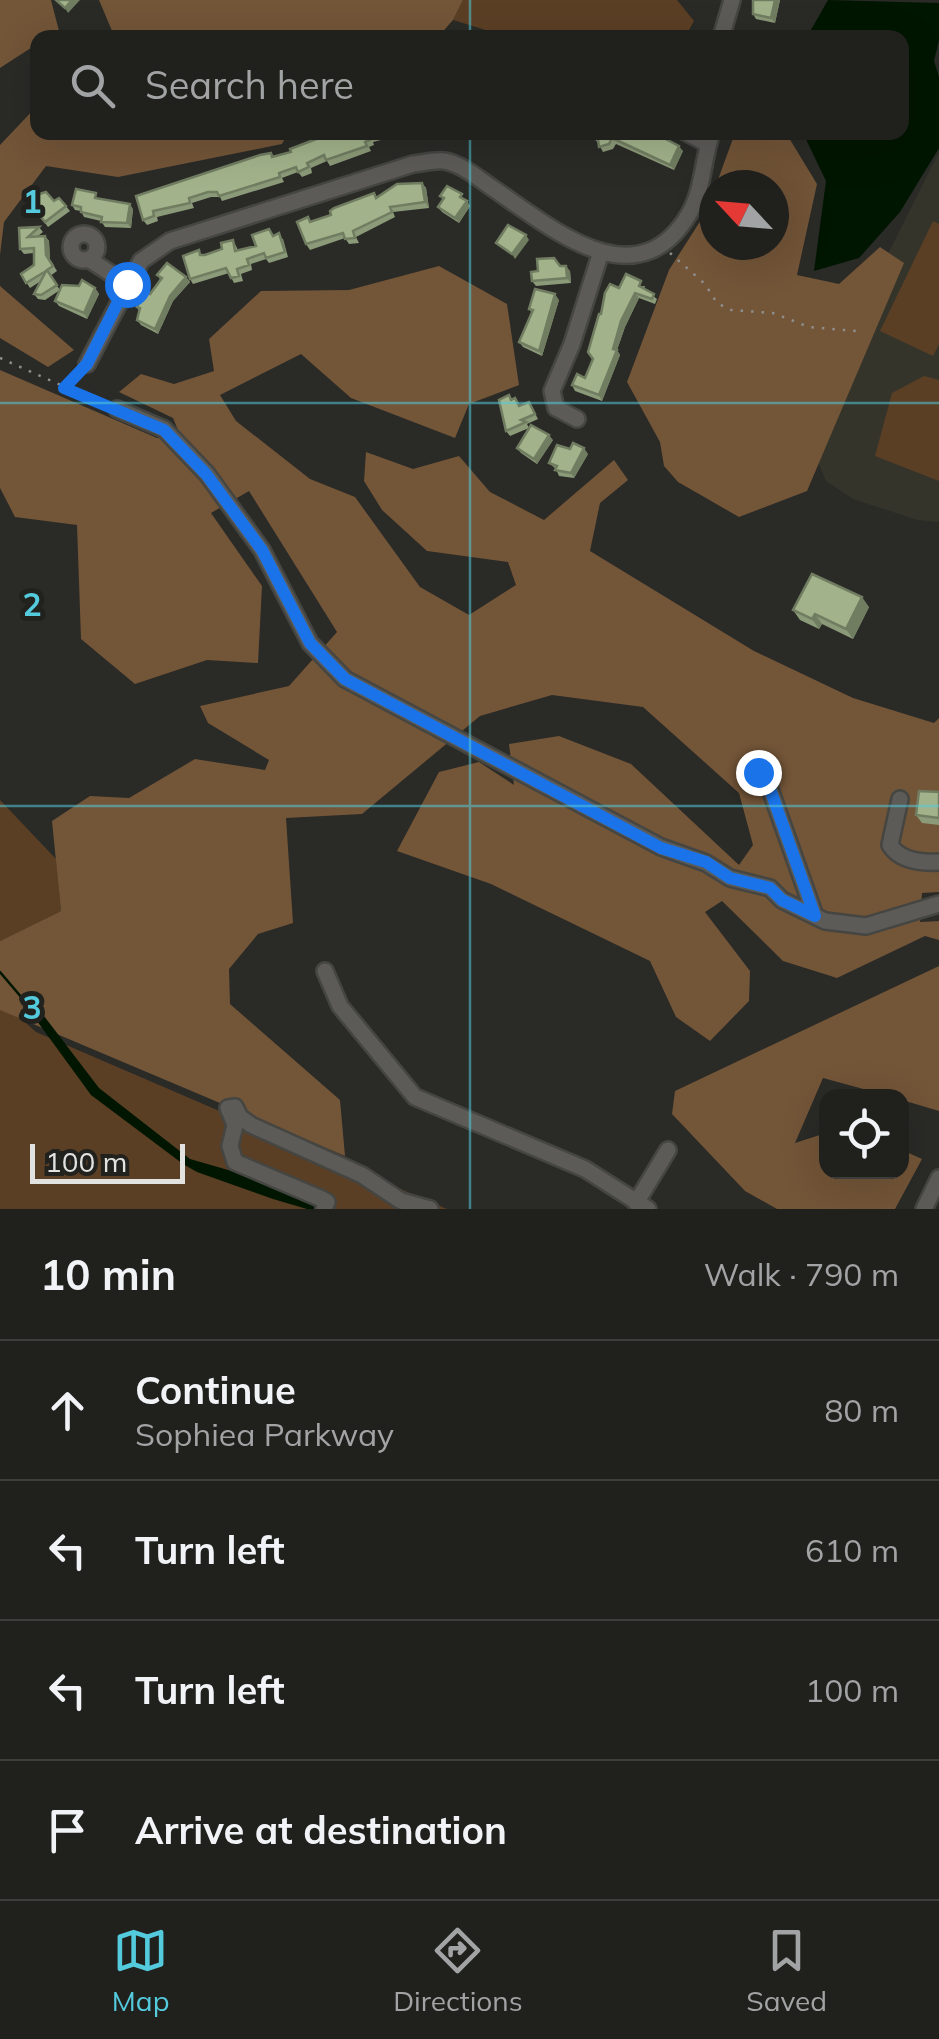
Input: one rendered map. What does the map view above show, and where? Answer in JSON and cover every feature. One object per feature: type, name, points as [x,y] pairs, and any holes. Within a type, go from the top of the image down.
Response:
[{"type":"street","points":[[723,30],[732,0]]},
{"type":"street","points":[[87,364],[140,261],[170,241],[413,164],[446,161],[579,245],[624,256],[663,246],[692,207],[709,140]]},
{"type":"street","points":[[576,419],[556,408],[552,392],[572,344],[600,252]]},
{"type":"street","points":[[90,260],[127,284]]},
{"type":"street","points":[[117,409],[164,430],[206,474],[262,550],[310,643],[345,679],[661,848],[706,862],[730,878],[770,888],[782,900],[825,921],[866,926],[939,904]]},
{"type":"street","points":[[758,772],[770,789],[815,916]]},
{"type":"street","points":[[900,799],[890,845],[893,850],[918,862],[939,862]]},
{"type":"street","points":[[325,971],[340,1006],[415,1097],[585,1169],[642,1206],[668,1150]]},
{"type":"street","points":[[325,1207],[327,1202],[322,1199],[234,1162],[230,1146],[235,1125],[228,1108],[234,1107],[251,1125],[362,1176],[401,1201],[430,1209]]},
{"type":"street","points":[[924,1209],[939,1178]]},
{"type":"path","points":[[663,246],[705,284],[718,304],[748,314],[774,313],[810,327],[856,331]]},
{"type":"path","points":[[0,358],[117,409]]},
{"type":"path","points":[[64,388],[87,364]]},
{"type":"shaded area","points":[[0,0],[51,0],[59,30],[30,30],[30,49],[0,68]]},
{"type":"shaded area","points":[[99,0],[463,0],[444,30],[112,30]]},
{"type":"shaded area","points":[[463,0],[677,0],[694,21],[689,30],[486,30],[453,20]]},
{"type":"shaded area","points":[[828,0],[939,3],[939,40],[934,61],[939,77],[939,148],[900,212],[859,258],[814,271],[826,181],[806,140],[909,140],[909,30],[811,30]]},
{"type":"shaded area","points":[[30,113],[30,140],[284,140],[282,144],[118,177],[46,166],[4,222],[0,255],[0,145]]},
{"type":"shaded area","points":[[732,140],[790,140],[817,184],[797,275],[839,284],[880,247],[904,263],[807,491],[739,517],[678,482],[664,466],[660,442],[627,382],[669,270],[699,223],[699,260],[789,260],[789,170],[721,170]]},
{"type":"shaded area","points":[[939,152],[939,522],[917,520],[853,499],[826,481],[815,455],[888,254]]},
{"type":"shaded area","points":[[933,221],[939,224],[939,344],[933,356],[880,331]]},
{"type":"shaded area","points":[[439,266],[507,304],[519,385],[469,404],[455,438],[351,398],[301,354],[220,395],[236,421],[310,479],[355,497],[420,587],[469,615],[516,585],[508,562],[427,551],[382,510],[364,481],[366,452],[413,469],[459,456],[490,492],[544,520],[614,460],[628,480],[600,503],[590,551],[754,651],[853,698],[934,723],[939,718],[939,892],[922,893],[920,922],[939,921],[939,940],[925,936],[837,978],[783,961],[722,901],[705,912],[750,971],[749,1001],[710,1041],[676,1017],[650,961],[491,884],[397,851],[439,772],[479,762],[514,785],[509,744],[559,736],[631,764],[739,865],[753,845],[739,793],[643,707],[552,695],[480,716],[362,814],[286,818],[293,923],[258,934],[229,969],[230,1004],[340,1100],[345,1156],[0,1010],[0,941],[61,911],[52,821],[90,796],[129,798],[195,759],[265,770],[269,760],[208,723],[200,706],[289,686],[337,632],[249,491],[211,513],[262,586],[258,663],[207,660],[135,684],[81,639],[77,525],[15,517],[0,488],[0,370],[157,438],[180,435],[173,418],[119,392],[141,374],[174,384],[214,371],[209,339],[261,291],[349,290]]},
{"type":"shaded area","points":[[0,286],[74,350],[48,367],[0,338]]},
{"type":"shaded area","points":[[924,376],[939,380],[939,481],[875,456],[892,393]]},
{"type":"shaded area","points":[[0,800],[56,859],[61,911],[0,941]]},
{"type":"shaded area","points":[[939,966],[939,1111],[909,1102],[909,1089],[863,1089],[823,1078],[795,1143],[819,1135],[819,1179],[909,1179],[909,1153],[922,1159],[895,1209],[777,1209],[745,1191],[672,1114],[675,1091]]},
{"type":"shaded area","points":[[0,1000],[36,1032],[447,1209],[0,1209]]},
{"type":"shaded area","points":[[44,1016],[99,1088],[190,1159],[249,1176],[332,1209],[307,1209],[273,1199],[183,1164],[91,1095],[37,1021]]},
{"type":"building","points":[[56,0],[72,0],[65,8]]},
{"type":"building","points":[[753,0],[775,0],[771,18],[753,14]]},
{"type":"building","points":[[314,140],[370,140],[365,142],[367,146],[326,160],[324,155],[298,172],[296,167],[279,173],[280,177],[219,196],[217,192],[208,192],[189,198],[190,203],[153,211],[154,216],[143,220],[136,196],[260,155],[271,153],[272,157],[291,152],[290,149]]},
{"type":"building","points":[[616,140],[667,140],[679,146],[670,165]]},
{"type":"building","points":[[422,183],[425,202],[390,207],[392,212],[353,231],[355,238],[345,239],[343,233],[306,244],[297,222],[331,215],[334,208],[374,193],[376,198],[397,184]]},
{"type":"building","points":[[447,186],[467,201],[455,218],[438,207]]},
{"type":"building","points":[[76,189],[96,193],[95,198],[130,204],[127,223],[101,222],[102,217],[81,212],[81,207],[72,205]]},
{"type":"building","points":[[46,192],[66,206],[45,222],[32,206],[36,195]]},
{"type":"building","points":[[508,225],[526,235],[512,254],[496,243]]},
{"type":"building","points":[[39,227],[28,237],[45,236],[46,255],[53,266],[47,270],[57,285],[41,295],[34,294],[46,271],[26,283],[21,274],[34,265],[34,248],[20,249],[19,228]]},
{"type":"building","points":[[269,229],[273,236],[279,233],[285,252],[247,259],[249,265],[237,269],[239,276],[231,278],[226,268],[190,279],[183,256],[199,250],[200,255],[205,255],[222,249],[221,243],[233,240],[235,251],[256,246],[252,235]]},
{"type":"building","points":[[554,258],[560,266],[566,266],[567,278],[532,281],[531,272],[538,271],[537,259]]},
{"type":"building","points":[[167,263],[186,277],[170,296],[155,329],[137,320],[137,307],[145,291],[150,294],[162,278],[157,275]]},
{"type":"building","points":[[626,274],[641,281],[639,286],[654,294],[652,299],[635,293],[621,321],[613,349],[617,350],[599,395],[572,385],[577,374],[585,378],[593,359],[588,352],[605,293],[610,284],[619,288]]},
{"type":"building","points":[[82,280],[95,288],[84,313],[55,301],[62,285],[79,286]]},
{"type":"building","points":[[535,289],[555,294],[539,351],[519,342],[533,310],[529,309]]},
{"type":"building","points":[[509,395],[519,406],[529,402],[535,414],[506,431],[499,400]]},
{"type":"building","points":[[531,425],[549,435],[534,459],[517,448]]},
{"type":"building","points":[[573,443],[584,448],[571,473],[555,470],[557,466],[549,463],[557,445],[570,449]]},
{"type":"building","points":[[812,574],[862,597],[846,629],[815,614],[812,619],[793,610]]},
{"type":"building","points":[[919,791],[939,792],[939,818],[916,815]]},
{"type":"waterway","points":[[0,972],[39,1018]]},
{"type":"route","points":[[127,284],[87,364],[64,388],[164,430],[206,474],[262,550],[310,643],[345,679],[661,848],[706,862],[730,878],[770,888],[782,900],[815,916],[770,789],[758,772]]}]
